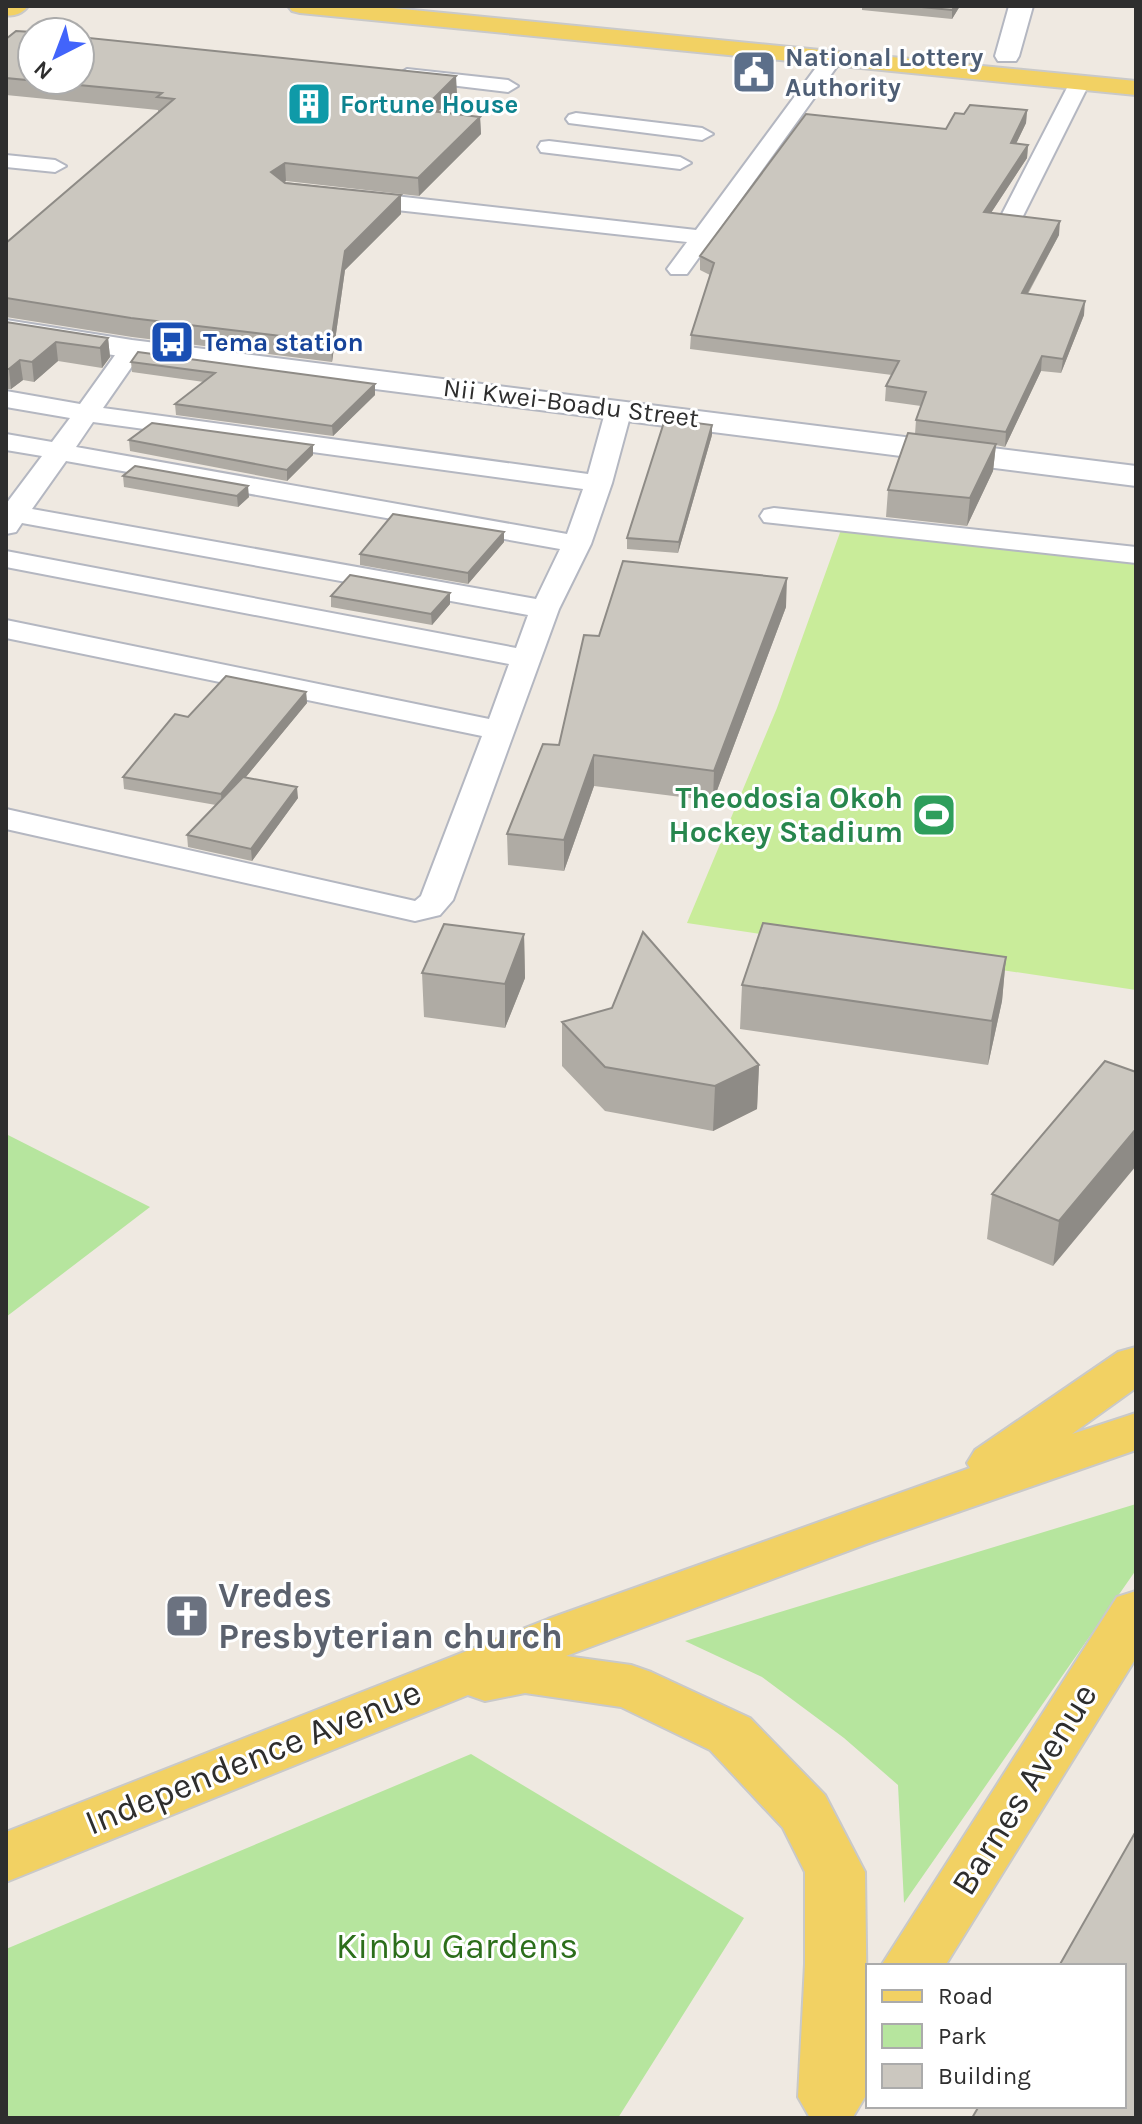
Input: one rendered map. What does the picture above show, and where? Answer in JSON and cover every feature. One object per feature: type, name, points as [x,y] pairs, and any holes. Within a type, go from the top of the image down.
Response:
[{"type":"main road","points":[[300,6],[1136,88]]},
{"type":"main road","points":[[483,6],[1136,68]]},
{"type":"main road","points":[[951,1492],[1136,1364]]},
{"type":"main road","points":[[951,1492],[1136,1431]]},
{"type":"main road","name":"Independence Avenue","points":[[6,1858],[409,1693],[951,1492]]},
{"type":"main road","name":"Barnes Avenue","points":[[913,1964],[1127,1646]]},
{"type":"main road","points":[[409,1693],[525,1672],[631,1687],[730,1734],[804,1812],[835,1872],[836,1964],[823,2107]]},
{"type":"main road","points":[[823,2107],[866,2040]]},
{"type":"street","points":[[1007,56],[1021,6]]},
{"type":"street","name":"Nii Kwei-Boadu Street","points":[[6,329],[132,349],[1136,476]]},
{"type":"lane","points":[[679,269],[833,58]]},
{"type":"lane","points":[[386,73],[508,86]]},
{"type":"lane","points":[[1012,216],[1080,82]]},
{"type":"lane","points":[[576,119],[702,134]]},
{"type":"lane","points":[[549,147],[680,163]]},
{"type":"lane","points":[[6,161],[55,166]]},
{"type":"lane","points":[[333,196],[702,237]]},
{"type":"lane","points":[[132,349],[9,517],[545,609]]},
{"type":"lane","points":[[6,399],[86,413],[599,483]]},
{"type":"lane","points":[[6,819],[415,911],[428,908],[436,900],[545,609],[577,544],[599,483],[619,409]]},
{"type":"lane","points":[[6,442],[577,544]]},
{"type":"lane","points":[[774,516],[1136,555]]},
{"type":"lane","points":[[6,559],[527,659]]},
{"type":"lane","points":[[6,629],[500,730]]},
{"type":"green space","name":"Theodosia Okoh Hockey Stadium","points":[[842,527],[1136,561],[1136,990],[687,923],[777,708]]},
{"type":"green space","points":[[6,1134],[150,1207],[6,1317]]},
{"type":"green space","points":[[1136,1504],[1136,1570],[904,1903],[898,1785],[844,1738],[762,1677],[685,1641]]},
{"type":"green space","name":"Kinbu Gardens","points":[[471,1754],[744,1918],[618,2118],[6,2118],[6,1949]]},
{"type":"building","points":[[911,6],[955,6],[952,10]]},
{"type":"building","points":[[16,31],[16,79],[6,78],[6,39]]},
{"type":"building","points":[[96,39],[456,76],[422,110],[480,117],[418,178],[285,163],[271,172],[285,183],[401,195],[345,251],[331,342],[131,318],[6,298],[6,243],[174,99],[157,97],[162,93],[96,87]]},
{"type":"building","points":[[970,105],[1027,110],[1011,143],[1028,145],[984,212],[1060,221],[1022,293],[1085,301],[1063,359],[1042,356],[1006,432],[916,420],[926,392],[886,386],[899,361],[691,335],[714,263],[700,256],[806,114],[946,129],[955,113],[964,114]]},
{"type":"building","points":[[6,322],[108,338],[100,348],[56,342],[32,362],[20,360],[6,369]]},
{"type":"building","points":[[138,352],[375,384],[332,426],[175,404],[215,373],[131,362]]},
{"type":"building","points":[[665,419],[712,425],[679,542],[627,538]]},
{"type":"building","points":[[152,423],[313,445],[287,470],[129,440]]},
{"type":"building","points":[[908,433],[996,444],[970,498],[888,490]]},
{"type":"building","points":[[135,466],[248,486],[237,496],[123,476]]},
{"type":"building","points":[[393,514],[504,532],[468,573],[360,554]]},
{"type":"building","points":[[623,561],[787,578],[714,771],[594,755],[564,840],[507,834],[543,744],[559,745],[584,635],[599,636]]},
{"type":"building","points":[[350,575],[450,593],[431,614],[331,596]]},
{"type":"building","points":[[226,676],[306,692],[221,794],[123,777],[175,714],[188,717]]},
{"type":"building","points":[[243,777],[297,787],[251,849],[187,835]]},
{"type":"building","points":[[763,923],[1006,957],[992,1021],[742,985]]},
{"type":"building","points":[[444,924],[524,934],[505,984],[422,973]]},
{"type":"building","points":[[643,932],[759,1065],[715,1086],[605,1067],[562,1022],[612,1008]]},
{"type":"building","points":[[1105,1061],[1136,1072],[1136,1129],[1059,1221],[992,1194]]},
{"type":"building","points":[[1136,1831],[1136,2118],[972,2118],[978,2108],[1126,2108],[1126,1964],[1060,1964]]},
{"type":"place","name":"National Lottery Authority","points":[[754,72]]},
{"type":"place","name":"Fortune House","points":[[309,104]]},
{"type":"place","name":"Tema station","points":[[172,342]]},
{"type":"place","name":"Theodosia Okoh Hockey Stadium","points":[[934,815]]},
{"type":"place","name":"Vredes Presbyterian church","points":[[187,1616]]}]
